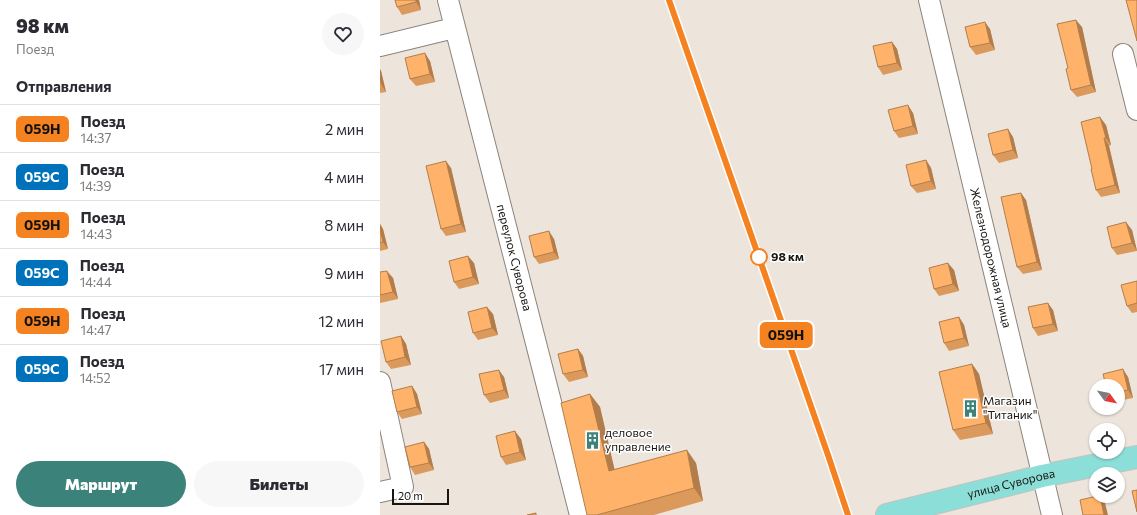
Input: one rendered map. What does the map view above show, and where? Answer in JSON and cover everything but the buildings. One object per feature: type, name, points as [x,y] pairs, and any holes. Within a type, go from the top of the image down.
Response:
[{"type":"main road","name":"улица Суворова","points":[[887,515],[1042,476],[1137,456]]},
{"type":"street","name":"переулок Суворова","points":[[448,0],[580,515]]},
{"type":"street","name":"Железнодорожная улица","points":[[929,0],[1052,515]]},
{"type":"street","points":[[380,46],[454,28]]},
{"type":"street","points":[[1123,54],[1137,110]]},
{"type":"street","points":[[380,382],[403,487],[380,492]]},
{"type":"railway","points":[[669,0],[848,515]]},
{"type":"train","name":"059Н","points":[[669,0],[848,515]]},
{"type":"place","name":"98 км","points":[[759,257]]},
{"type":"place","name":"Магазин \"Титаник\"","points":[[970,408]]},
{"type":"place","name":"деловое управление","points":[[592,440]]}]
